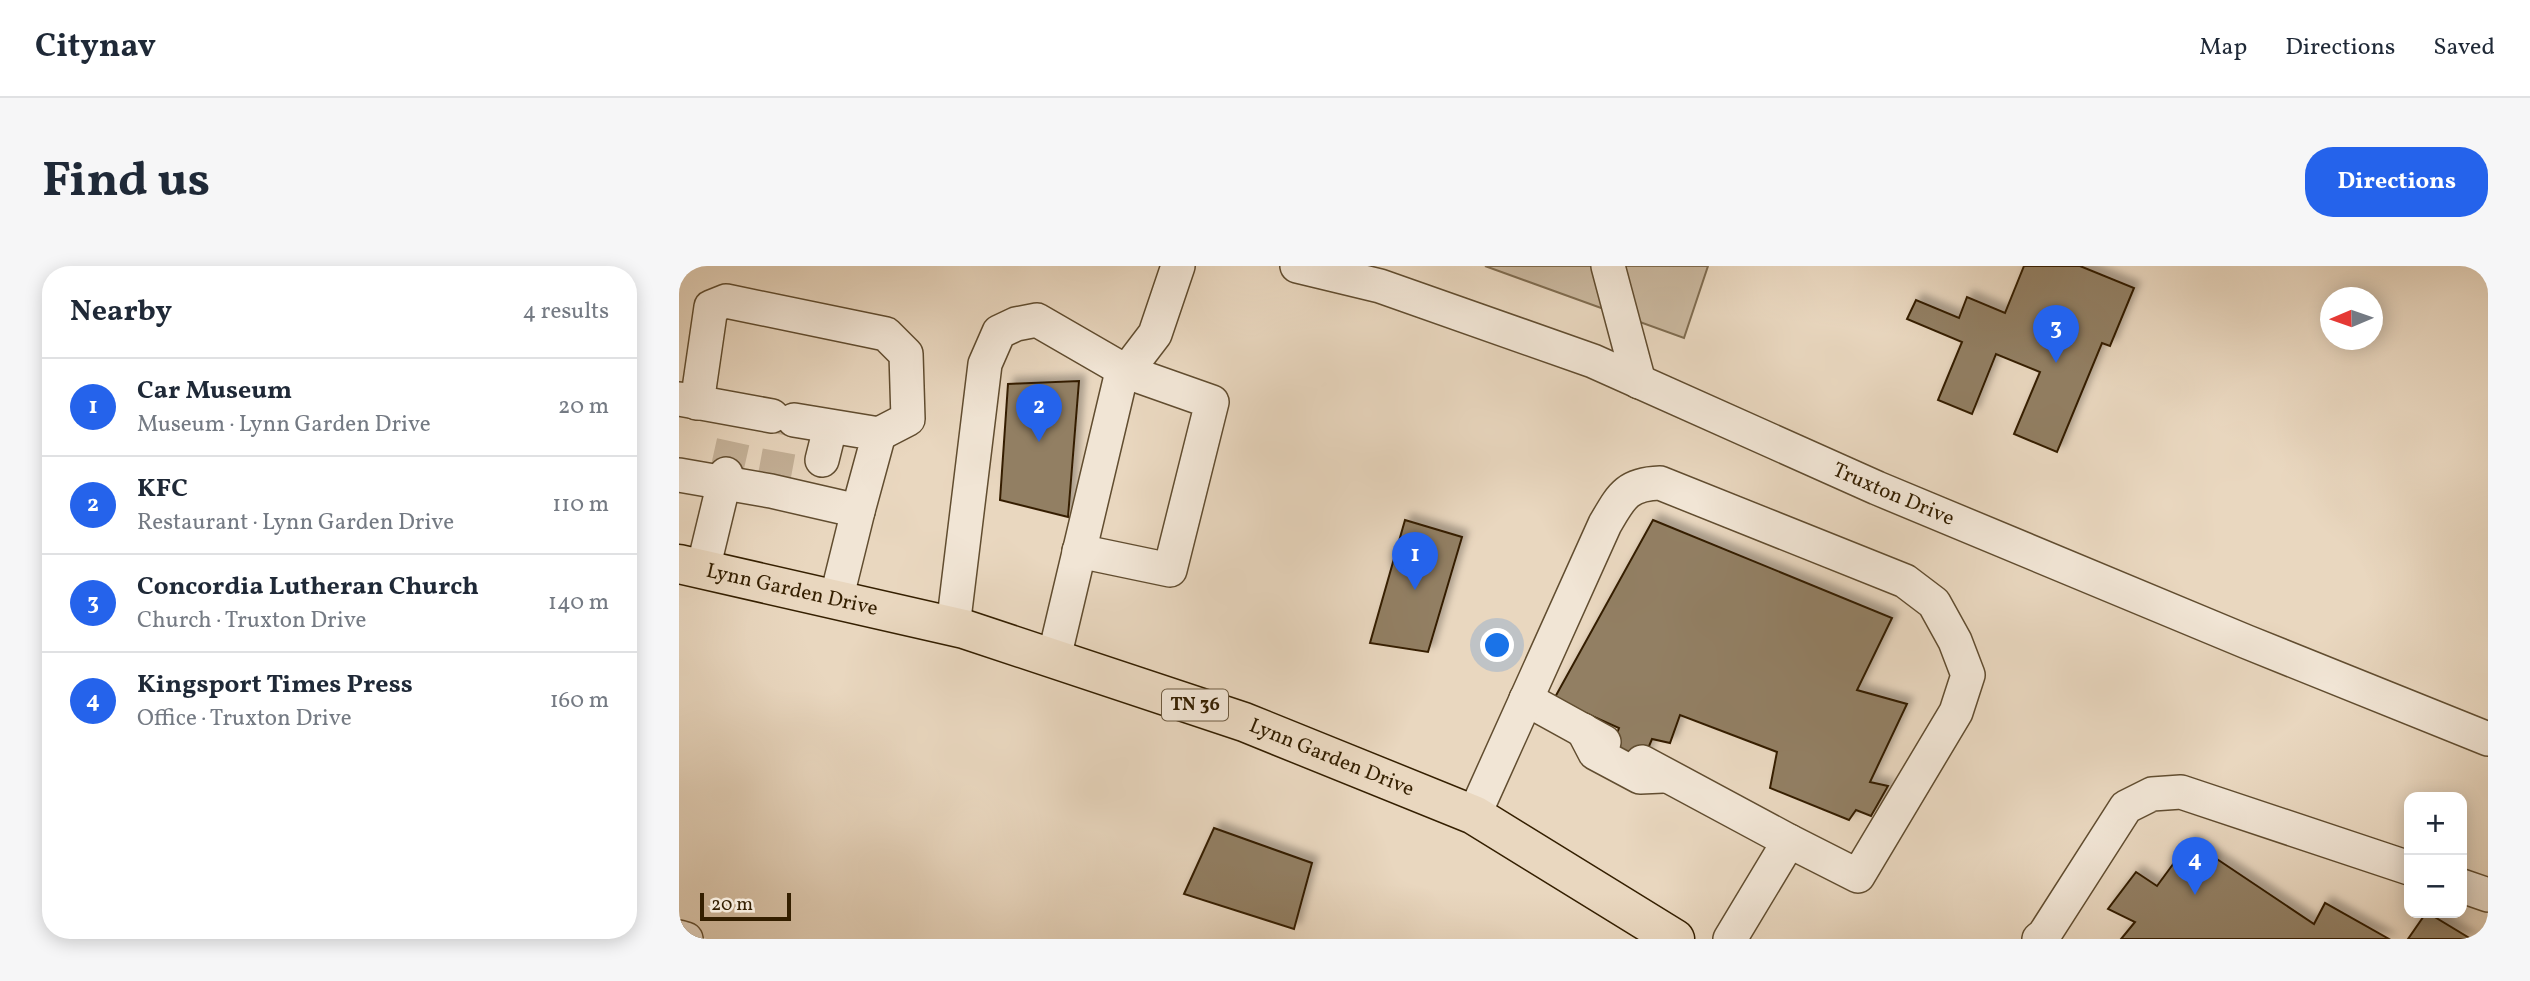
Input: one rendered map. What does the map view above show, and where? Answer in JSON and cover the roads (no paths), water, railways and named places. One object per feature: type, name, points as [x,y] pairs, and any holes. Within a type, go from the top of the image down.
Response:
[{"type":"main road","name":"Lynn Garden Drive","points":[[691,567],[953,626],[1244,722],[1473,815],[1675,939]]},
{"type":"street","points":[[1054,658],[1120,380],[1155,334],[1178,266]]},
{"type":"street","name":"Truxton Drive","points":[[1297,266],[1380,286],[1593,361],[1889,493],[2488,739]]},
{"type":"street","points":[[1610,267],[1639,382]]},
{"type":"street","points":[[726,301],[886,334],[906,354],[908,419],[879,434],[830,428],[783,418],[736,424],[688,401],[711,307],[726,301]]},
{"type":"street","points":[[953,626],[985,364],[999,332],[1016,324],[1037,320],[1127,372],[1212,402],[1170,570],[1079,551]]},
{"type":"street","points":[[822,460],[830,428]]},
{"type":"street","points":[[836,600],[879,434]]},
{"type":"street","points":[[679,475],[725,479],[772,488],[814,497],[858,511]]},
{"type":"street","points":[[691,567],[725,479]]},
{"type":"street","points":[[1473,815],[1605,524],[1622,496],[1640,484],[1660,483],[1905,581],[1934,603],[1955,641],[1968,675],[1956,712],[1858,876],[1656,769],[1640,777],[1595,753],[1583,730]]},
{"type":"street","points":[[1526,699],[1612,746]]},
{"type":"street","points":[[2039,939],[2126,807],[2153,794],[2181,792],[2404,866]]},
{"type":"street","points":[[1730,939],[1789,841]]},
{"type":"street","points":[[2467,888],[2488,895]]},
{"type":"street","points":[[679,937],[686,939]]},
{"type":"tunnel","points":[[773,484],[785,419]]},
{"type":"tunnel","points":[[726,474],[734,438]]},
{"type":"place","name":"Concordia Lutheran Church","points":[[2056,363]]},
{"type":"place","name":"KFC","points":[[1039,442]]},
{"type":"place","name":"Car Museum","points":[[1415,590]]},
{"type":"place","name":"Kingsport Times Press","points":[[2195,895]]}]
